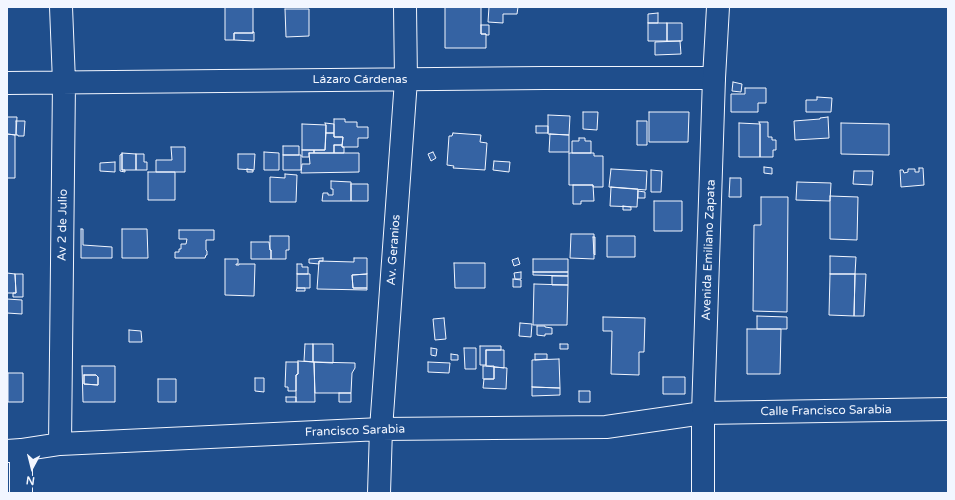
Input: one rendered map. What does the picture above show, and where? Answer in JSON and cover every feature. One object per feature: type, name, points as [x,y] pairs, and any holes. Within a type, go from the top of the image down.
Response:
[{"type":"street","name":"Av 2 de Julio","points":[[60,444],[64,82],[61,7]]},
{"type":"street","name":"Av. Geranios","points":[[380,493],[381,429],[406,80],[405,7]]},
{"type":"street","name":"Avenida Emiliano Zapata","points":[[703,493],[703,413],[714,78],[718,7]]},
{"type":"street","name":"Lázaro Cárdenas","points":[[7,83],[537,78],[714,78]]},
{"type":"street","name":"Calle Francisco Sarabia","points":[[703,413],[948,409]]},
{"type":"street","name":"Francisco Sarabia","points":[[14,450],[60,444],[381,429],[606,427],[703,413]]},
{"type":"street","points":[[14,450],[21,493]]},
{"type":"building","points":[[225,7],[253,7],[253,33],[234,33],[234,40],[225,40]]},
{"type":"building","points":[[445,7],[481,7],[481,34],[486,34],[486,48],[445,48]]},
{"type":"building","points":[[489,7],[518,7],[517,14],[503,14],[503,23],[488,22]]},
{"type":"building","points":[[285,9],[309,9],[309,36],[286,37]]},
{"type":"building","points":[[658,13],[658,23],[648,23],[648,14]]},
{"type":"building","points":[[648,23],[667,23],[667,41],[648,41]]},
{"type":"building","points":[[667,23],[682,23],[682,41],[667,41]]},
{"type":"building","points":[[481,25],[489,25],[489,35],[481,34]]},
{"type":"building","points":[[253,32],[254,41],[234,40],[234,33]]},
{"type":"building","points":[[680,41],[681,54],[655,55],[655,42]]},
{"type":"building","points":[[733,82],[742,84],[741,92],[732,91]]},
{"type":"building","points":[[745,88],[766,88],[766,103],[758,103],[758,112],[731,112],[731,94],[745,94]]},
{"type":"building","points":[[817,97],[832,98],[831,112],[806,112],[806,100],[817,100]]},
{"type":"building","points":[[583,112],[598,112],[597,130],[583,129]]},
{"type":"building","points":[[649,112],[689,112],[688,142],[649,142]]},
{"type":"building","points":[[548,115],[570,116],[569,135],[548,134]]},
{"type":"building","points":[[7,117],[17,117],[16,135],[7,134]]},
{"type":"building","points":[[828,117],[829,138],[795,140],[794,121]]},
{"type":"building","points":[[334,119],[345,119],[345,122],[357,122],[357,127],[368,127],[368,138],[358,138],[358,147],[342,147],[343,137],[334,137]]},
{"type":"building","points":[[16,121],[25,121],[24,136],[16,135]]},
{"type":"building","points":[[637,121],[647,121],[647,145],[637,145]]},
{"type":"building","points":[[759,122],[768,122],[768,137],[772,137],[772,140],[776,140],[776,150],[773,150],[773,157],[760,157]]},
{"type":"building","points":[[325,123],[334,124],[334,133],[326,133]]},
{"type":"building","points":[[739,123],[760,124],[760,157],[739,157]]},
{"type":"building","points":[[841,123],[889,124],[889,155],[841,154]]},
{"type":"building","points":[[302,124],[326,125],[325,150],[302,150]]},
{"type":"building","points":[[536,126],[548,126],[548,133],[536,133]]},
{"type":"building","points":[[326,133],[334,133],[334,137],[343,137],[342,145],[334,145],[334,153],[314,153],[314,150],[325,150]]},
{"type":"building","points":[[453,133],[481,135],[480,142],[487,143],[485,170],[453,168],[454,166],[447,165],[449,136],[452,136]]},
{"type":"building","points":[[7,134],[15,135],[15,178],[7,178]]},
{"type":"building","points":[[550,134],[569,135],[569,152],[549,152]]},
{"type":"building","points":[[579,138],[585,138],[585,141],[591,141],[591,153],[572,153],[572,141],[579,141]]},
{"type":"building","points":[[334,145],[342,145],[342,147],[344,147],[344,153],[334,153]]},
{"type":"building","points":[[283,146],[299,146],[299,155],[283,155]]},
{"type":"building","points":[[171,147],[185,147],[185,172],[156,172],[156,160],[172,160]]},
{"type":"building","points":[[302,150],[314,150],[314,153],[309,153],[309,157],[302,157]]},
{"type":"building","points":[[264,152],[279,153],[279,170],[264,170]]},
{"type":"building","points":[[433,152],[436,158],[431,161],[428,154]]},
{"type":"building","points":[[122,153],[136,154],[136,170],[122,170]]},
{"type":"building","points":[[309,153],[359,153],[359,172],[301,173],[302,164],[310,164]]},
{"type":"building","points":[[569,153],[594,153],[594,156],[603,156],[603,187],[593,187],[593,185],[569,185]]},
{"type":"building","points":[[122,154],[122,170],[125,170],[125,172],[120,171],[120,155]]},
{"type":"building","points":[[136,154],[144,154],[144,162],[147,162],[147,170],[136,170]]},
{"type":"building","points":[[238,154],[255,154],[254,170],[238,169]]},
{"type":"building","points":[[283,155],[301,155],[301,170],[283,170]]},
{"type":"building","points":[[494,161],[510,162],[509,172],[493,170]]},
{"type":"building","points":[[115,162],[115,172],[100,171],[100,163]]},
{"type":"building","points":[[764,167],[772,168],[772,174],[764,173]]},
{"type":"building","points":[[919,168],[923,168],[924,185],[901,187],[900,170],[903,170],[904,173],[908,172],[908,169],[915,169],[915,172],[919,172]]},
{"type":"building","points":[[247,169],[253,170],[253,172],[247,172]]},
{"type":"building","points":[[611,169],[647,171],[646,190],[609,187]]},
{"type":"building","points":[[651,170],[662,171],[661,192],[651,192]]},
{"type":"building","points":[[854,171],[873,171],[872,185],[853,184]]},
{"type":"building","points":[[148,172],[175,172],[175,200],[148,200]]},
{"type":"building","points":[[285,174],[297,175],[296,202],[270,202],[270,177],[285,178]]},
{"type":"building","points":[[730,178],[741,178],[741,197],[729,197]]},
{"type":"building","points":[[331,181],[351,182],[351,201],[322,201],[323,193],[333,195]]},
{"type":"building","points":[[797,182],[831,183],[830,201],[796,200]]},
{"type":"building","points":[[351,184],[368,184],[368,201],[351,201]]},
{"type":"building","points":[[573,185],[593,185],[594,201],[581,201],[581,204],[573,204]]},
{"type":"building","points":[[611,187],[638,189],[637,207],[610,206]]},
{"type":"building","points":[[638,191],[645,192],[645,198],[638,198]]},
{"type":"building","points":[[830,196],[858,197],[857,240],[830,239]]},
{"type":"building","points":[[761,197],[788,197],[787,312],[753,311],[754,225],[761,225]]},
{"type":"building","points":[[654,201],[682,201],[682,231],[654,231]]},
{"type":"building","points":[[623,206],[631,207],[631,210],[623,210]]},
{"type":"building","points":[[81,229],[83,229],[83,245],[112,247],[112,258],[81,258]]},
{"type":"building","points":[[122,229],[147,229],[148,258],[122,258]]},
{"type":"building","points":[[179,230],[214,230],[214,240],[206,240],[207,255],[205,258],[175,258],[175,252],[179,252],[179,249],[181,249],[181,244],[186,244],[187,239],[179,239]]},
{"type":"building","points":[[571,234],[594,234],[594,259],[570,258]]},
{"type":"building","points":[[270,236],[289,236],[289,250],[286,250],[286,259],[271,259]]},
{"type":"building","points":[[607,236],[635,236],[635,257],[607,257]]},
{"type":"building","points":[[593,237],[595,237],[595,255],[594,254]]},
{"type":"building","points":[[251,242],[269,242],[271,259],[251,259]]},
{"type":"building","points":[[830,256],[856,257],[855,274],[830,274]]},
{"type":"building","points":[[323,258],[323,261],[319,261],[319,264],[309,263],[309,259]]},
{"type":"building","points":[[354,258],[367,258],[367,274],[352,275],[353,288],[367,288],[367,290],[317,289],[319,261],[354,262]]},
{"type":"building","points":[[518,258],[520,264],[514,266],[512,260]]},
{"type":"building","points":[[225,259],[238,259],[238,264],[236,265],[255,264],[254,296],[225,295]]},
{"type":"building","points":[[533,259],[568,259],[568,272],[533,272]]},
{"type":"building","points":[[454,263],[485,263],[485,288],[455,288]]},
{"type":"building","points":[[297,264],[302,264],[302,267],[308,267],[308,274],[297,274]]},
{"type":"building","points":[[521,272],[521,279],[515,279],[514,273]]},
{"type":"building","points":[[533,272],[568,272],[568,276],[533,275]]},
{"type":"building","points":[[7,273],[15,274],[16,293],[7,293]]},
{"type":"building","points":[[15,274],[23,274],[23,297],[13,297],[13,293],[16,293]]},
{"type":"building","points":[[297,274],[310,274],[310,288],[297,288]]},
{"type":"building","points":[[367,274],[367,288],[353,288],[352,275]]},
{"type":"building","points":[[830,274],[855,274],[854,316],[829,315]]},
{"type":"building","points":[[855,274],[866,274],[864,316],[854,316]]},
{"type":"building","points":[[552,276],[568,276],[568,285],[552,285]]},
{"type":"building","points":[[513,279],[521,280],[521,287],[513,287]]},
{"type":"building","points":[[534,284],[568,285],[567,325],[533,325]]},
{"type":"building","points":[[297,288],[305,288],[305,291],[296,291]]},
{"type":"building","points":[[7,299],[22,300],[22,314],[7,313]]},
{"type":"building","points":[[757,316],[787,317],[787,329],[757,329]]},
{"type":"building","points":[[603,317],[645,318],[644,352],[639,352],[639,375],[611,374],[612,331],[603,331]]},
{"type":"building","points":[[444,318],[446,339],[435,340],[433,319]]},
{"type":"building","points":[[520,323],[532,324],[531,337],[519,336]]},
{"type":"building","points":[[537,326],[552,328],[552,334],[545,334],[545,336],[537,335]]},
{"type":"building","points":[[747,329],[781,329],[780,374],[747,374]]},
{"type":"building","points":[[129,330],[141,331],[142,342],[129,342]]},
{"type":"building","points":[[305,344],[313,344],[313,362],[304,361]]},
{"type":"building","points":[[313,344],[333,344],[333,363],[313,362]]},
{"type":"building","points":[[560,344],[568,344],[568,349],[560,349]]},
{"type":"building","points":[[480,346],[501,346],[501,350],[486,350],[486,365],[480,365]]},
{"type":"building","points":[[431,348],[437,349],[436,356],[431,355]]},
{"type":"building","points":[[464,348],[476,348],[476,369],[465,369]]},
{"type":"building","points":[[486,350],[504,350],[504,368],[486,366]]},
{"type":"building","points":[[451,354],[458,355],[458,360],[451,360]]},
{"type":"building","points":[[535,354],[547,354],[547,359],[535,360]]},
{"type":"building","points":[[559,359],[560,388],[532,387],[532,360]]},
{"type":"building","points":[[298,361],[314,362],[315,402],[296,402],[296,375],[298,374]]},
{"type":"building","points":[[286,362],[298,362],[296,391],[288,391],[288,387],[285,387]]},
{"type":"building","points":[[314,362],[355,363],[355,368],[352,373],[351,393],[315,393]]},
{"type":"building","points":[[428,362],[450,363],[449,373],[428,372]]},
{"type":"building","points":[[82,366],[115,366],[115,402],[83,402]],"holes":[[[84,375],[96,375],[98,377],[98,385],[84,384]]]},
{"type":"building","points":[[483,366],[494,366],[494,379],[483,379]]},
{"type":"building","points":[[494,367],[507,368],[506,389],[483,388],[484,379],[494,379]]},
{"type":"building","points":[[8,373],[23,373],[23,402],[8,402]]},
{"type":"building","points":[[84,375],[96,375],[98,377],[98,385],[84,384]]},
{"type":"building","points":[[663,377],[685,377],[685,394],[663,394]]},
{"type":"building","points":[[255,378],[264,378],[264,392],[255,391]]},
{"type":"building","points":[[158,379],[176,379],[176,402],[158,402]]},
{"type":"building","points":[[532,387],[560,388],[560,395],[532,396]]},
{"type":"building","points":[[579,391],[590,391],[590,402],[579,402]]},
{"type":"building","points":[[339,393],[351,393],[351,402],[339,402]]},
{"type":"building","points":[[286,397],[296,397],[296,402],[286,402]]}]
